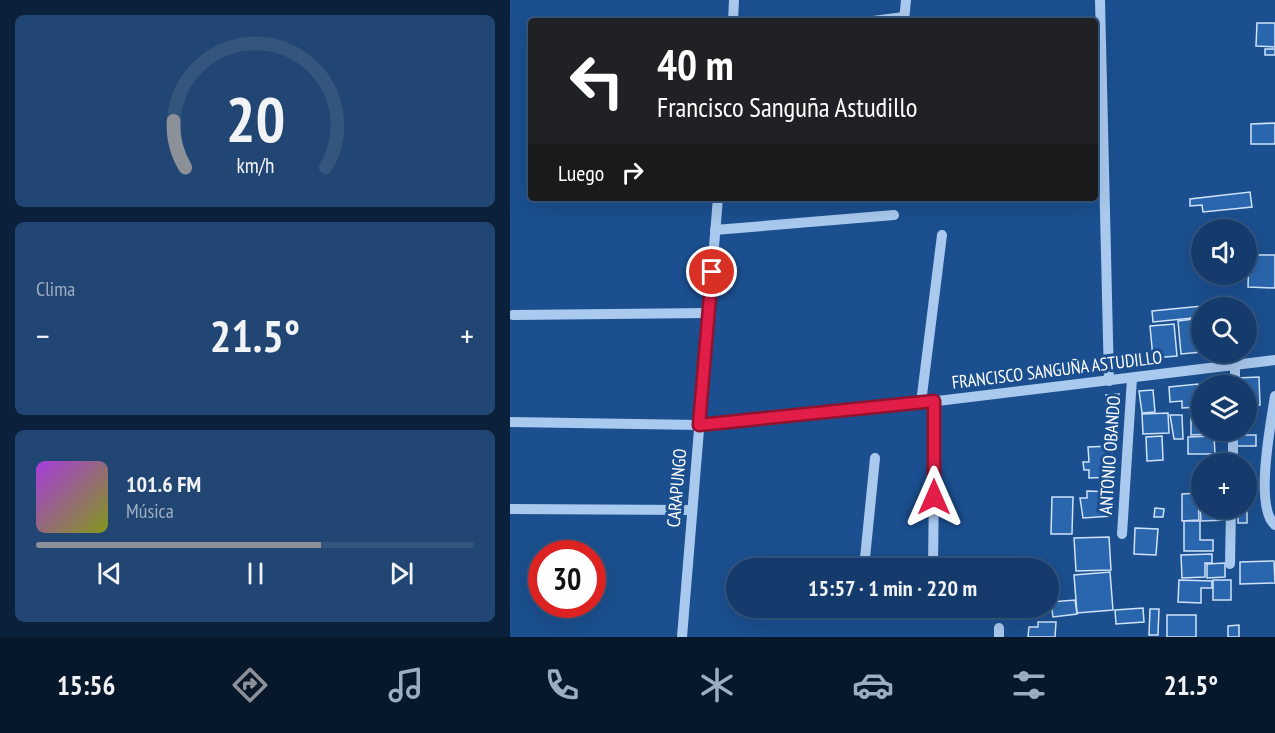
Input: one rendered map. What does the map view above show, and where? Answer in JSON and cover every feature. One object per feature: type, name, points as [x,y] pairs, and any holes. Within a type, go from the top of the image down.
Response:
[{"type":"street","points":[[733,18],[734,0]]},
{"type":"street","points":[[904,18],[906,0]]},
{"type":"street","points":[[1100,0],[1109,381]]},
{"type":"street","name":"CARAPUNGO","points":[[682,637],[718,201]]},
{"type":"street","points":[[715,230],[894,215]]},
{"type":"street","points":[[921,402],[942,235]]},
{"type":"street","points":[[513,315],[708,314]]},
{"type":"street","name":"FRANCISCO SANGUÑA ASTUDILLO","points":[[510,422],[699,425],[934,401],[1275,360]]},
{"type":"street","points":[[1235,365],[1235,375]]},
{"type":"street","name":"ANTONIO OBANDO","points":[[1122,534],[1132,378]]},
{"type":"street","points":[[1275,396],[1266,450],[1266,508],[1271,522],[1275,525]]},
{"type":"street","points":[[933,558],[934,401]]},
{"type":"street","points":[[865,558],[875,458]]},
{"type":"street","points":[[510,509],[692,510]]},
{"type":"street","points":[[1230,564],[1231,519]]},
{"type":"building","points":[[1257,23],[1275,23],[1275,47],[1256,46]]},
{"type":"building","points":[[1265,49],[1275,49],[1275,55],[1265,55]]},
{"type":"building","points":[[1275,123],[1275,144],[1251,144],[1251,124]]},
{"type":"building","points":[[1250,192],[1252,207],[1203,212],[1202,205],[1190,206],[1190,199]]},
{"type":"building","points":[[1257,255],[1275,255],[1275,288],[1248,287],[1248,285],[1257,285]]},
{"type":"building","points":[[1191,307],[1191,318],[1153,322],[1152,311]]},
{"type":"building","points":[[1191,319],[1191,353],[1181,354],[1178,321]]},
{"type":"building","points":[[1174,324],[1177,356],[1153,358],[1150,326]]},
{"type":"building","points":[[1257,377],[1259,377],[1260,405],[1257,405]]},
{"type":"building","points":[[1191,385],[1191,407],[1182,408],[1182,401],[1170,402],[1169,387]]},
{"type":"building","points":[[1153,390],[1155,412],[1142,413],[1139,391]]},
{"type":"building","points":[[1119,394],[1119,403],[1106,404],[1106,395]]},
{"type":"building","points":[[1168,413],[1169,433],[1143,434],[1142,414]]},
{"type":"building","points":[[1170,415],[1182,415],[1183,439],[1174,439]]},
{"type":"building","points":[[1162,436],[1163,460],[1147,461],[1146,437]]},
{"type":"building","points":[[1188,437],[1191,437],[1191,441],[1214,441],[1215,453],[1188,454]]},
{"type":"building","points":[[1237,441],[1256,441],[1256,446],[1237,446]]},
{"type":"building","points":[[1112,446],[1113,477],[1089,478],[1089,470],[1084,470],[1083,462],[1089,462],[1088,447]]},
{"type":"building","points":[[1087,491],[1113,492],[1112,516],[1083,518],[1080,498],[1087,498]]},
{"type":"building","points":[[1191,493],[1191,519],[1199,520],[1182,521],[1182,494]]},
{"type":"building","points":[[1052,497],[1073,497],[1072,534],[1051,534]]},
{"type":"building","points":[[1155,508],[1164,509],[1163,517],[1154,517]]},
{"type":"building","points":[[1201,519],[1227,519],[1227,520],[1201,521]]},
{"type":"building","points":[[1238,519],[1247,519],[1247,523],[1238,523]]},
{"type":"building","points":[[1184,521],[1200,521],[1200,540],[1213,540],[1213,551],[1184,551]]},
{"type":"building","points":[[1135,528],[1158,529],[1156,555],[1134,554]]},
{"type":"building","points":[[1109,537],[1111,570],[1076,571],[1074,538]]},
{"type":"building","points":[[1212,554],[1212,563],[1205,563],[1205,577],[1182,578],[1181,555]]},
{"type":"building","points":[[1274,561],[1275,583],[1240,584],[1240,562]]},
{"type":"building","points":[[1225,563],[1225,577],[1207,578],[1207,564]]},
{"type":"building","points":[[1110,572],[1113,610],[1077,613],[1074,575]]},
{"type":"building","points":[[1179,580],[1212,581],[1212,588],[1201,588],[1201,603],[1178,602]]},
{"type":"building","points":[[1213,580],[1231,580],[1231,600],[1213,600]]},
{"type":"building","points":[[1075,600],[1077,614],[1059,616],[1059,601]]},
{"type":"building","points":[[1143,608],[1144,622],[1116,624],[1115,610]]},
{"type":"building","points":[[1150,609],[1159,609],[1158,635],[1149,635]]},
{"type":"building","points":[[1167,615],[1196,615],[1196,637],[1167,637]]},
{"type":"building","points":[[1038,622],[1056,622],[1055,637],[1028,637],[1029,627],[1038,627]]},
{"type":"building","points":[[1239,625],[1239,637],[1228,637],[1228,626]]},
{"type":"route","points":[[712,272],[699,425],[934,401],[934,497]]}]
